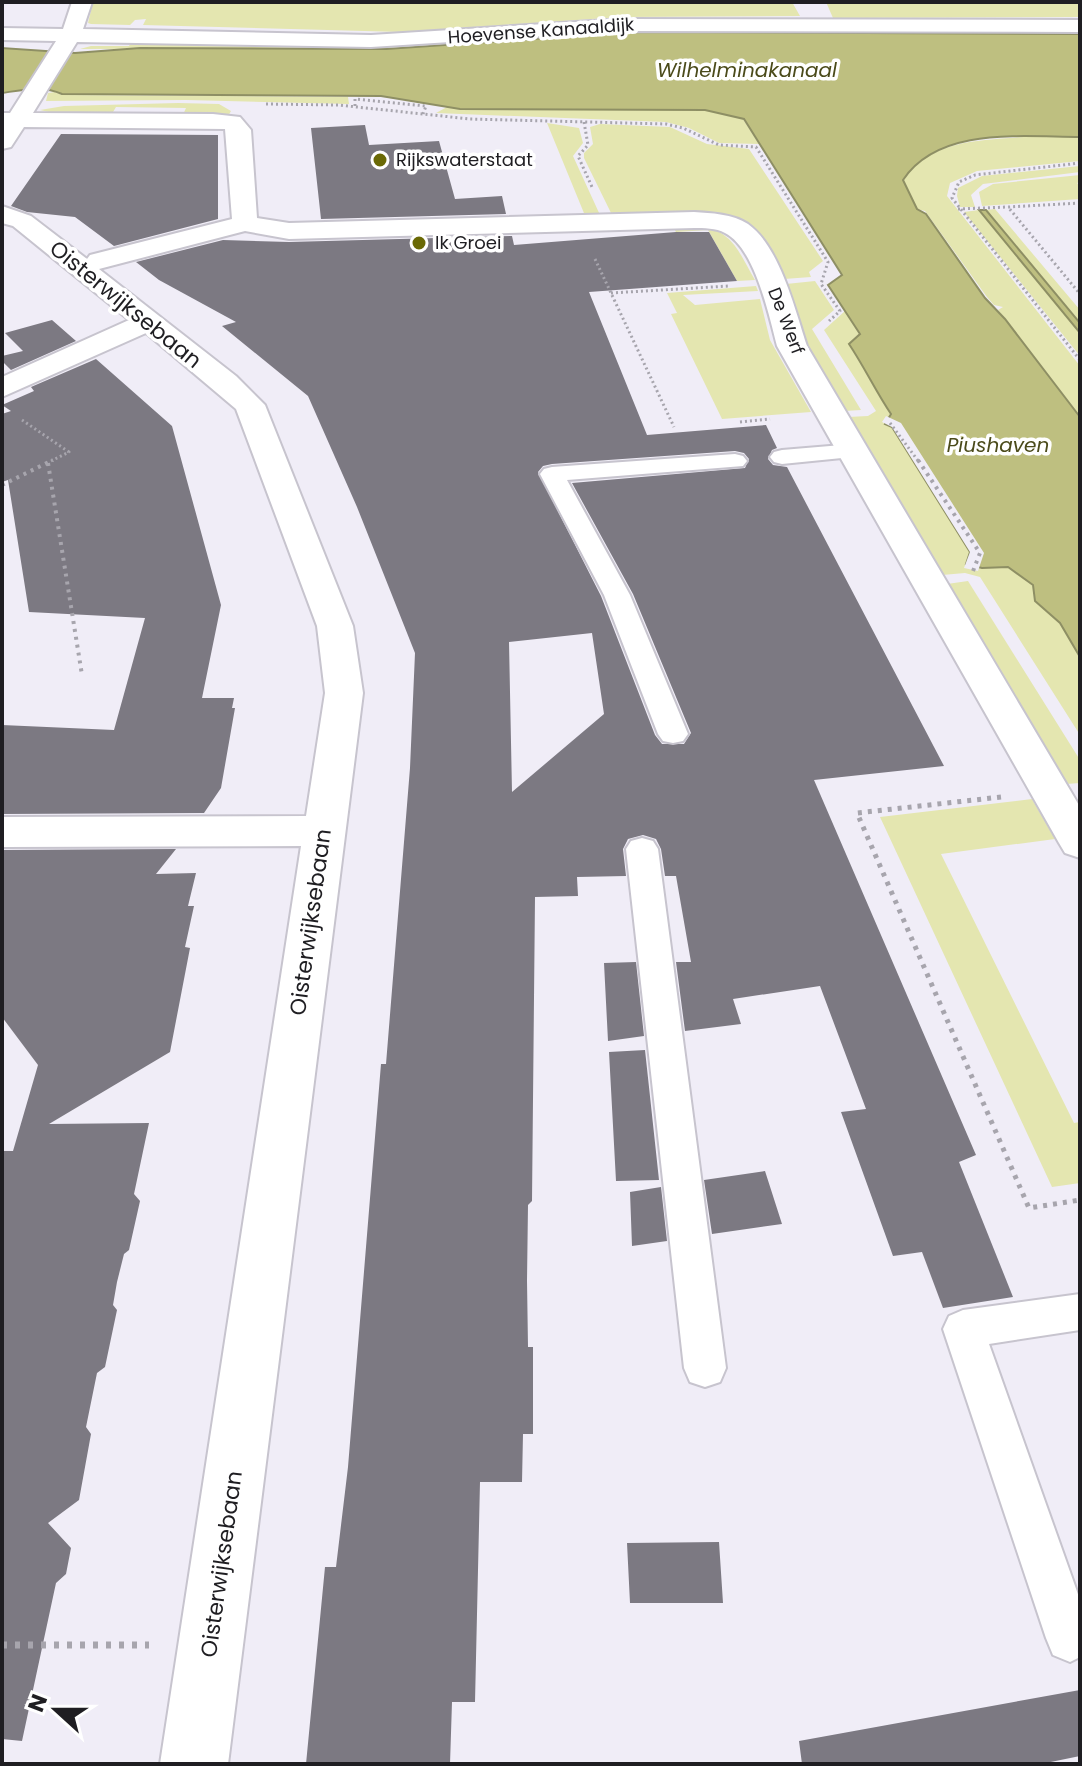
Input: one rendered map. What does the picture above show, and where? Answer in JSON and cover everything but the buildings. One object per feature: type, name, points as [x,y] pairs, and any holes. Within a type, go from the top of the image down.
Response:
[{"type":"street","points":[[2,144],[9,120],[34,91],[65,42],[82,10],[82,2]]},
{"type":"street","name":"Hoevense Kanaaldijk","points":[[2,34],[65,42],[371,41],[624,25],[1080,26]]},
{"type":"street","points":[[9,120],[232,122],[239,130],[245,223],[99,261]]},
{"type":"street","name":"Oisterwijksebaan","points":[[2,214],[22,221],[250,405],[335,626],[344,693],[322,831],[194,1764]]},
{"type":"street","name":"De Werf","points":[[245,223],[289,231],[694,220],[727,225],[743,233],[772,283],[792,346],[1080,843]]},
{"type":"street","points":[[2,388],[147,322]]},
{"type":"street","points":[[2,832],[322,831]]},
{"type":"lane","points":[[786,456],[854,451]]},
{"type":"lane","points":[[673,734],[617,595],[552,474],[735,461]]},
{"type":"lane","points":[[642,849],[705,1368]]},
{"type":"lane","points":[[1070,1638],[963,1329],[1080,1312]]},
{"type":"path","points":[[355,106],[355,99],[381,100],[426,106],[423,114]]},
{"type":"path","points":[[265,104],[355,106],[470,119],[675,126],[719,145],[756,147],[828,262],[821,284],[840,311],[829,321]]},
{"type":"path","points":[[584,122],[589,142],[578,156],[613,222]]},
{"type":"path","points":[[1080,163],[975,175],[961,180],[953,189],[952,198],[1080,360]]},
{"type":"path","points":[[958,209],[1080,203]]},
{"type":"path","points":[[1008,207],[1080,294]]},
{"type":"path","points":[[591,251],[673,427],[687,426]]},
{"type":"path","points":[[611,293],[822,279]]},
{"type":"path","points":[[2,485],[69,452],[16,416]]},
{"type":"path","points":[[729,423],[770,419],[786,456]]},
{"type":"path","points":[[886,421],[896,427],[980,553],[972,577]]},
{"type":"path","points":[[48,463],[82,675]]},
{"type":"path","points":[[1050,792],[857,813],[1029,1208],[1080,1200]]},
{"type":"path","points":[[2,1645],[210,1646]]},
{"type":"shaded area","points":[[93,2],[792,2],[800,16],[621,17],[401,32],[143,25],[146,19],[135,20],[130,25],[91,24],[88,23]]},
{"type":"shaded area","points":[[826,2],[1080,2],[1080,17],[833,18]]},
{"type":"shaded area","points":[[588,29],[1080,29],[1080,34],[634,31],[385,48],[80,49],[129,46],[133,40],[359,43]]},
{"type":"shaded area","points":[[48,93],[62,95],[348,97],[349,104],[46,101]]},
{"type":"shaded area","points":[[219,104],[231,111],[227,118],[182,117],[186,108],[116,107],[110,117],[40,110],[64,106]]},
{"type":"shaded area","points":[[447,107],[705,110],[743,119],[759,144],[719,143],[689,128],[666,122],[436,113]]},
{"type":"shaded area","points":[[547,123],[579,128],[583,143],[573,156],[600,215],[586,218]]},
{"type":"shaded area","points":[[600,124],[670,127],[707,144],[749,149],[823,261],[809,272],[811,277],[784,279],[756,234],[613,217],[584,158],[584,153],[593,144],[590,127]]},
{"type":"shaded area","points":[[1080,137],[1080,161],[977,171],[950,183],[947,196],[1080,366],[1080,417],[998,310],[1003,307],[994,305],[925,211],[917,209],[903,180],[914,167],[941,150],[973,141]]},
{"type":"shaded area","points":[[1080,166],[1080,172],[983,184],[971,195],[975,207],[960,207],[958,188],[982,176]]},
{"type":"shaded area","points":[[1080,175],[1080,182],[1077,183],[1080,199],[982,206],[979,192],[993,184]]},
{"type":"shaded area","points":[[995,209],[1080,310],[1080,323],[986,210]]},
{"type":"shaded area","points":[[979,210],[1080,333],[1080,356],[964,212]]},
{"type":"shaded area","points":[[701,226],[721,233],[734,245],[755,280],[737,281],[708,230],[676,232],[673,227]]},
{"type":"shaded area","points":[[815,281],[834,310],[812,329],[861,410],[844,411],[806,347],[786,284]]},
{"type":"shaded area","points":[[756,286],[758,291],[683,295],[695,305],[760,299],[770,340],[811,412],[722,419],[671,314],[677,313],[667,293]]},
{"type":"shaded area","points":[[845,311],[861,334],[849,344],[891,414],[886,424],[892,427],[970,552],[982,568],[1008,567],[1033,585],[1035,601],[1060,623],[1080,657],[1080,735],[980,577],[965,573],[942,575],[848,417],[868,416],[876,411],[824,330]]},
{"type":"shaded area","points":[[968,581],[1080,760],[1080,783],[1066,784],[947,584]]},
{"type":"shaded area","points":[[1032,799],[1055,839],[941,854],[1074,1123],[1080,1122],[1080,1183],[1052,1187],[880,817]]},
{"type":"water","points":[[634,32],[1080,34],[1080,137],[1008,136],[960,143],[938,150],[919,163],[903,180],[917,209],[926,214],[985,298],[1005,319],[1080,417],[1080,657],[1060,623],[1035,601],[1033,585],[1008,567],[982,568],[966,564],[970,552],[892,427],[885,424],[891,414],[849,344],[860,334],[828,285],[842,275],[744,119],[705,110],[460,109],[381,96],[62,94],[40,89],[2,93],[2,48],[75,53],[140,48],[386,49]]},
{"type":"water","points":[[979,210],[986,210],[1080,323],[1080,333]]},
{"type":"pier","points":[[886,416],[901,423],[984,553],[978,571],[964,568],[970,552],[892,427],[882,422]]},
{"type":"place","name":"Rijkswaterstaat","points":[[380,160]]},
{"type":"place","name":"Ik Groei","points":[[419,243]]},
{"type":"water label","name":"Wilhelminakanaal","points":[[747,70]]},
{"type":"water label","name":"Piushaven","points":[[998,445]]}]
